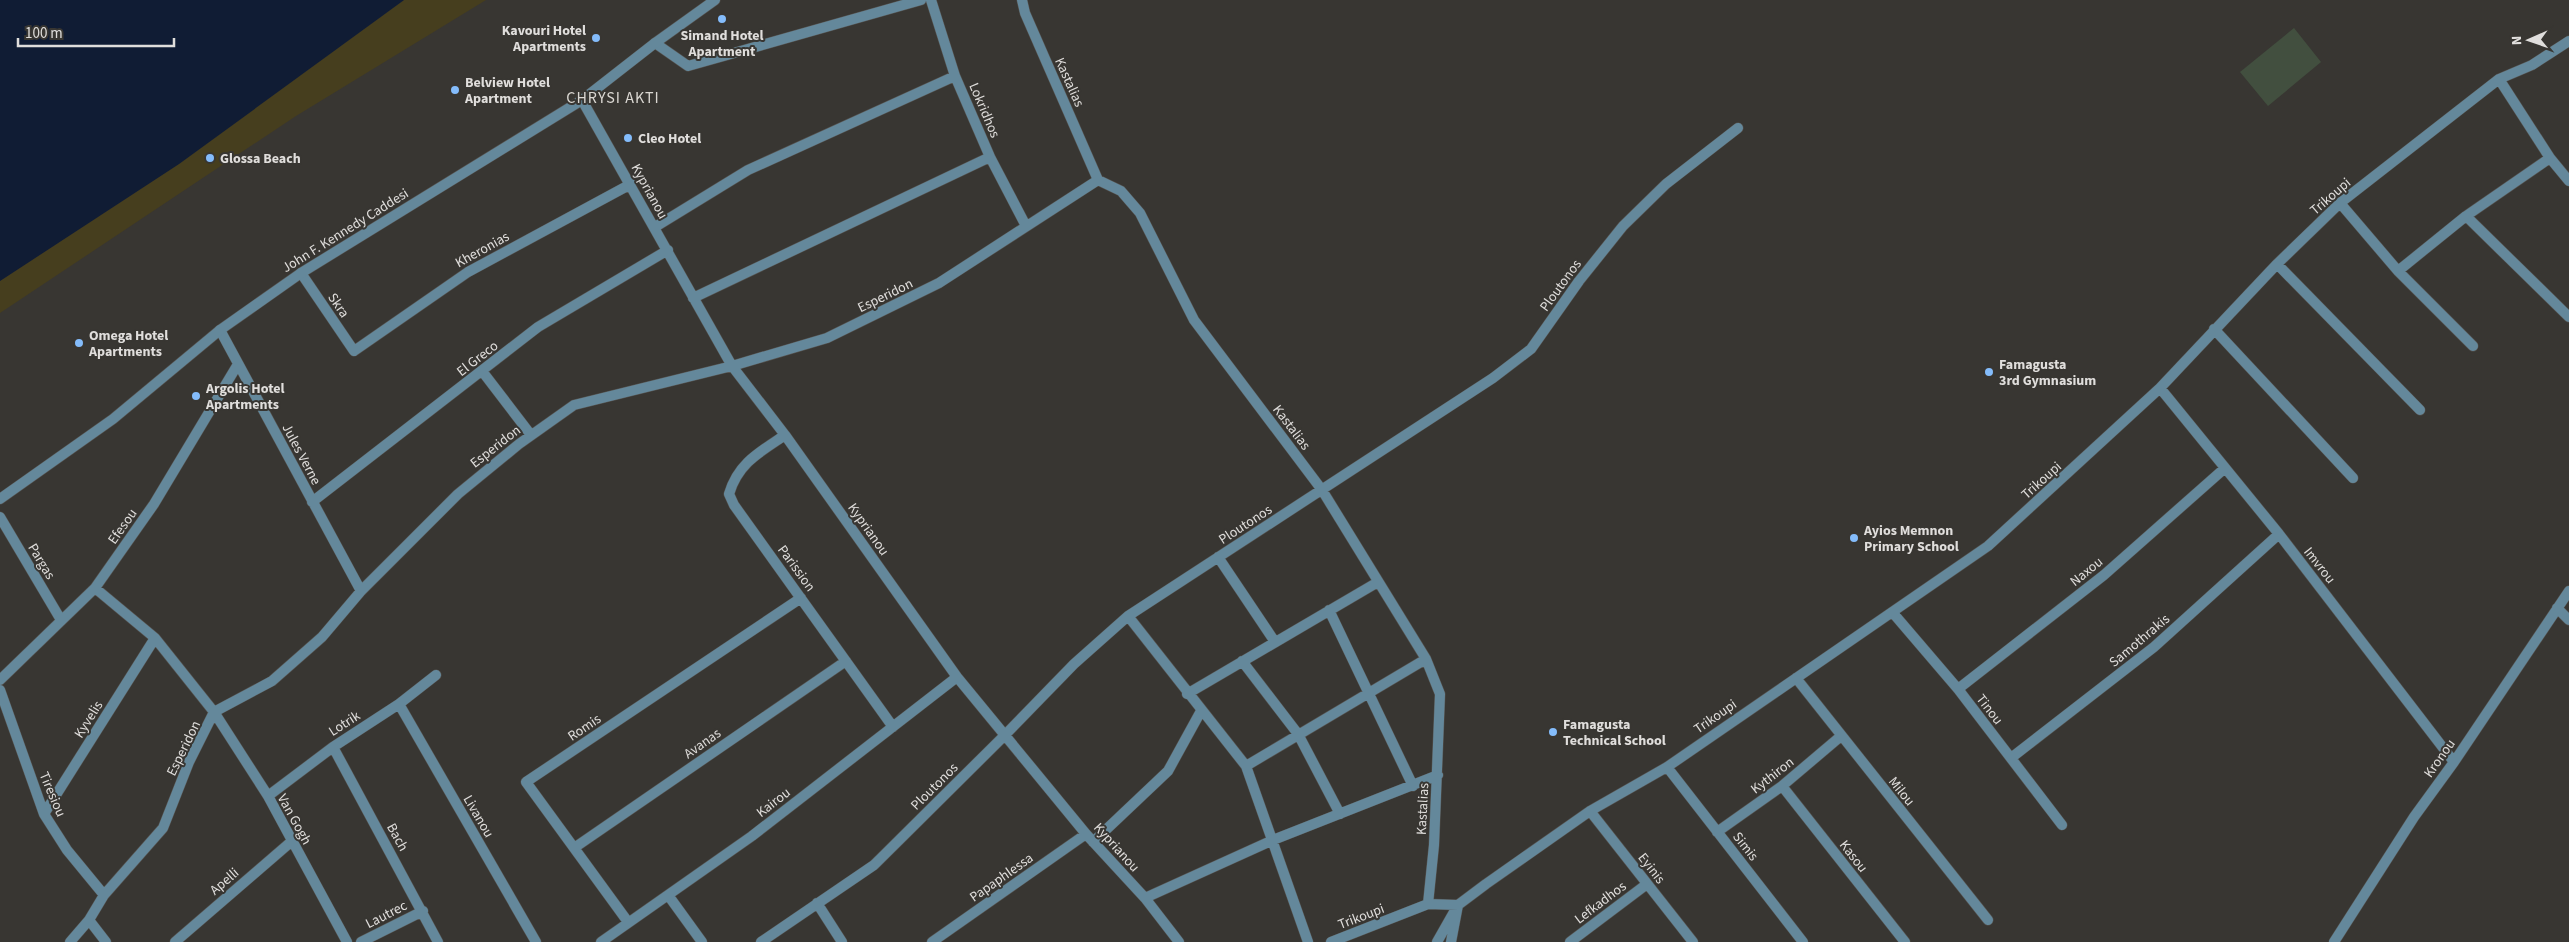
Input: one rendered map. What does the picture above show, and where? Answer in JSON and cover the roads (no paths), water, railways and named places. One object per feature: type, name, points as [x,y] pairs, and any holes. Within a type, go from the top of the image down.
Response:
[{"type":"street","name":"John F. Kennedy Caddesi","points":[[0,499],[113,419],[220,330],[301,273],[582,100],[655,43],[715,0]]},
{"type":"street","points":[[655,43],[688,66],[921,0]]},
{"type":"street","name":"Lokridhos","points":[[931,0],[955,76],[990,157],[1026,226]]},
{"type":"street","name":"Kastalias","points":[[1022,0],[1025,13],[1098,180],[1121,191],[1140,213],[1194,320],[1322,490],[1426,659],[1440,694],[1438,775],[1428,904]]},
{"type":"street","name":"Trikoupi","points":[[1331,942],[1428,904],[1458,905],[1590,811],[1667,767],[1988,546],[2160,388],[2277,264],[2340,203],[2499,79],[2532,65],[2569,41]]},
{"type":"street","points":[[654,226],[748,170],[955,76]]},
{"type":"street","points":[[2499,79],[2550,158],[2569,181]]},
{"type":"street","name":"Kyprianou","points":[[582,100],[732,366],[785,435],[957,677],[1086,834],[1145,898],[1179,942]]},
{"type":"street","name":"Ploutonos","points":[[761,942],[874,864],[1074,664],[1128,616],[1493,378],[1531,349],[1579,281],[1623,226],[1666,184],[1738,128]]},
{"type":"street","points":[[693,298],[990,157]]},
{"type":"street","points":[[2398,271],[2466,216],[2550,158]]},
{"type":"street","name":"Esperidon","points":[[70,942],[89,920],[104,895],[163,828],[189,762],[214,712],[272,681],[322,636],[360,591],[458,494],[532,435],[574,405],[732,366],[827,338],[939,283],[1098,180]]},
{"type":"street","name":"Kheronias","points":[[354,351],[468,272],[631,184]]},
{"type":"street","points":[[2340,203],[2398,271],[2473,346]]},
{"type":"street","points":[[2466,216],[2569,318]]},
{"type":"street","name":"El Greco","points":[[312,502],[538,327],[668,250]]},
{"type":"street","points":[[2277,264],[2420,410]]},
{"type":"street","name":"Skra","points":[[301,273],[354,351]]},
{"type":"street","points":[[2214,329],[2353,478]]},
{"type":"street","name":"Jules Verne","points":[[220,330],[360,591]]},
{"type":"street","name":"Efesou","points":[[0,680],[95,588],[154,504],[238,364]]},
{"type":"street","points":[[482,371],[532,435]]},
{"type":"street","name":"Imvrou","points":[[2160,388],[2279,534],[2454,762]]},
{"type":"street","name":"Parission","points":[[785,435],[752,457],[734,477],[729,494],[734,505],[893,727]]},
{"type":"street","name":"Naxou","points":[[1958,689],[2104,575],[2225,468]]},
{"type":"street","name":"Pargas","points":[[0,517],[61,620]]},
{"type":"street","name":"Samothrakis","points":[[2011,758],[2154,647],[2279,534]]},
{"type":"street","points":[[1218,557],[1275,642]]},
{"type":"street","points":[[1187,694],[1378,582]]},
{"type":"street","name":"Van Gogh","points":[[95,588],[155,638],[214,712],[268,796],[347,942]]},
{"type":"street","name":"Kronou","points":[[2334,942],[2414,817],[2454,762],[2569,591]]},
{"type":"street","name":"Romis","points":[[628,922],[526,782],[801,598]]},
{"type":"street","points":[[2557,608],[2569,620]]},
{"type":"street","points":[[1329,610],[1370,692],[1413,786]]},
{"type":"street","name":"Tinou","points":[[1893,613],[1958,689],[2062,825]]},
{"type":"street","points":[[1128,616],[1187,694],[1246,766],[1308,942]]},
{"type":"street","name":"Kyvelis","points":[[44,814],[155,638]]},
{"type":"street","points":[[1246,766],[1426,659]]},
{"type":"street","name":"Avanas","points":[[574,848],[846,661]]},
{"type":"street","points":[[1242,661],[1298,734],[1340,814]]},
{"type":"street","name":"Lotrik","points":[[268,796],[333,747],[399,704],[436,674]]},
{"type":"street","name":"Kairou","points":[[601,942],[752,836],[957,677]]},
{"type":"street","name":"Milou","points":[[1796,678],[1988,920]]},
{"type":"street","name":"Tiresiou","points":[[0,690],[44,814],[67,850],[104,895]]},
{"type":"street","name":"Livanou","points":[[399,704],[536,942]]},
{"type":"street","points":[[1094,842],[1168,771],[1201,710]]},
{"type":"street","name":"Kythiron","points":[[1717,832],[1782,786],[1841,736]]},
{"type":"street","name":"Bach","points":[[333,747],[438,942]]},
{"type":"street","name":"Simis","points":[[1667,767],[1803,942]]},
{"type":"street","points":[[1145,898],[1273,840],[1438,775]]},
{"type":"street","name":"Kasou","points":[[1782,786],[1905,942]]},
{"type":"street","name":"Eyinis","points":[[1590,811],[1692,942]]},
{"type":"street","name":"Papaphlessa","points":[[932,942],[1086,834]]},
{"type":"street","name":"Apelli","points":[[175,942],[292,841]]},
{"type":"street","name":"Lefkadhos","points":[[1570,942],[1647,884]]},
{"type":"street","points":[[668,895],[702,942]]},
{"type":"street","points":[[817,903],[842,942]]},
{"type":"street","points":[[1437,942],[1458,905]]},
{"type":"street","points":[[1451,942],[1458,905]]},
{"type":"street","name":"Lautrec","points":[[361,942],[423,911]]},
{"type":"street","points":[[89,920],[106,942]]},
{"type":"water","points":[[0,0],[404,0],[179,164],[0,281]]},
{"type":"place","name":"Simand Hotel Apartment","points":[[722,19]]},
{"type":"place","name":"Kavouri Hotel Apartments","points":[[596,38]]},
{"type":"place","name":"Belview Hotel Apartment","points":[[455,90]]},
{"type":"place","name":"Cleo Hotel","points":[[628,138]]},
{"type":"place","name":"Glossa Beach","points":[[210,158]]},
{"type":"place","name":"Omega Hotel Apartments","points":[[79,343]]},
{"type":"place","name":"Famagusta 3rd Gymnasium","points":[[1989,372]]},
{"type":"place","name":"Argolis Hotel Apartments","points":[[196,396]]},
{"type":"place","name":"Ayios Memnon Primary School","points":[[1854,538]]},
{"type":"place","name":"Famagusta Technical School","points":[[1553,732]]},
{"type":"district","name":"CHRYSI AKTI","points":[[613,97]]}]
